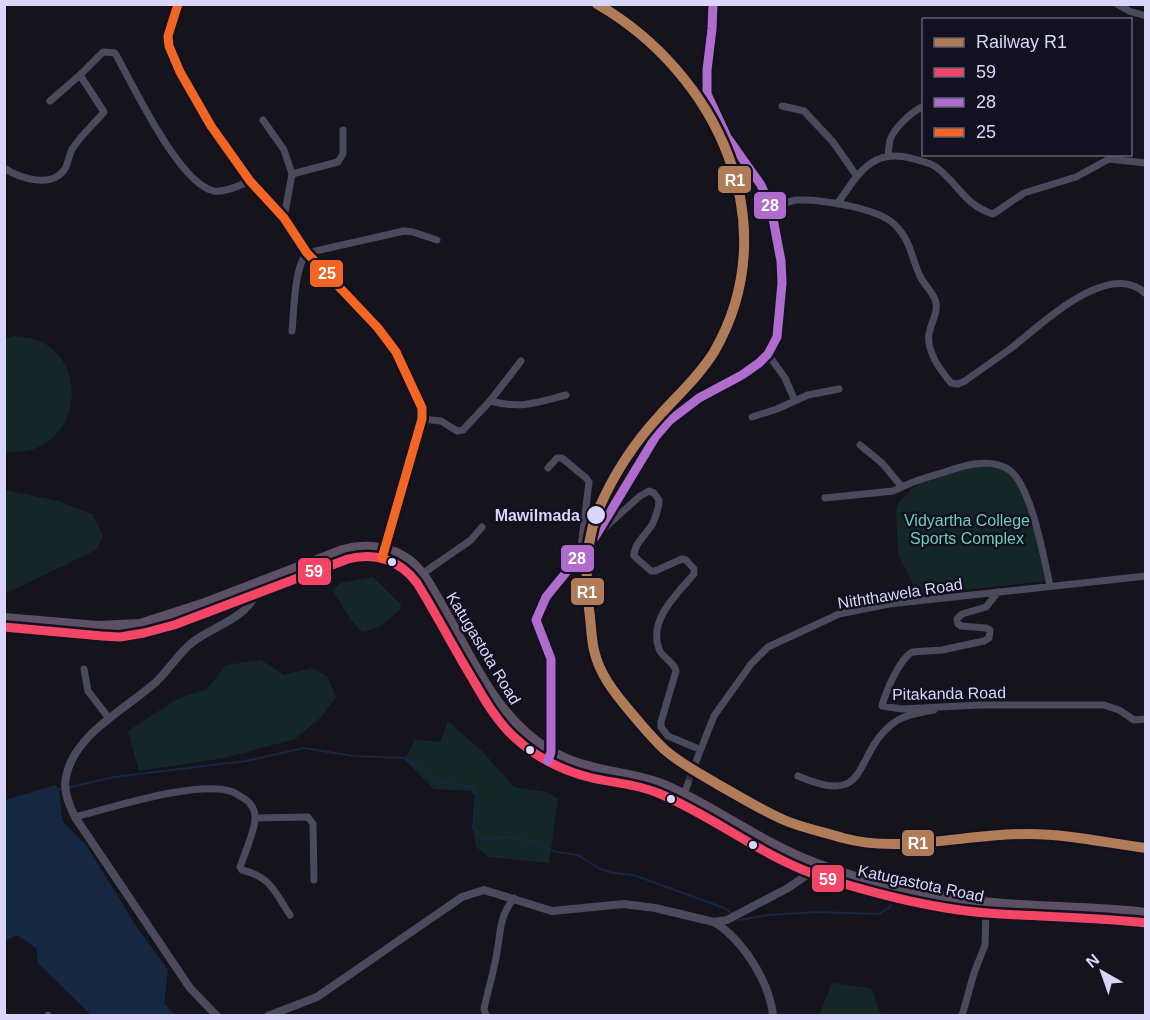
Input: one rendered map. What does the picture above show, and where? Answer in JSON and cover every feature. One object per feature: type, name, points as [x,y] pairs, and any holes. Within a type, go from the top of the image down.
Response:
[{"type":"highway","name":"Katugastota Road","points":[[4,618],[98,626],[140,624],[186,610],[354,547],[371,546],[407,571],[417,583],[480,694],[506,729],[522,744],[549,756]]},
{"type":"highway","name":"Katugastota Road","points":[[4,627],[102,636],[156,631],[348,559],[383,554],[406,558],[422,574],[503,711],[565,770],[682,799],[753,846],[907,899],[986,913],[1146,923]]},
{"type":"highway","name":"Katugastota Road","points":[[815,869],[963,900],[1146,914]]},
{"type":"street","points":[[178,4],[168,36],[169,46],[180,72],[211,126],[250,181],[284,218],[307,253],[378,328],[396,352],[422,408],[422,419],[383,554]]},
{"type":"street","points":[[595,537],[656,436],[669,421],[699,398],[742,375],[768,354],[777,337],[782,283],[781,261],[771,208],[761,185],[727,137],[707,94],[712,4]]},
{"type":"street","points":[[1117,4],[1129,11],[1146,16]]},
{"type":"street","points":[[50,101],[103,52],[116,53],[153,122],[181,166],[204,188],[218,192],[250,181]]},
{"type":"street","points":[[4,168],[44,182],[56,179],[66,168],[70,152],[104,112],[80,75]]},
{"type":"street","points":[[782,106],[804,111],[833,142],[856,175]]},
{"type":"street","points":[[888,154],[890,141],[895,131],[922,107]]},
{"type":"street","points":[[263,120],[284,150],[292,174],[284,218]]},
{"type":"street","points":[[292,174],[338,162],[343,154],[342,130]]},
{"type":"street","points":[[838,203],[856,175],[888,154],[904,156],[935,166],[978,209],[993,214],[1023,194],[1076,177],[1109,159],[1146,163]]},
{"type":"street","points":[[771,208],[795,200],[838,203],[886,218],[895,225],[910,245],[920,277],[936,301],[937,311],[928,333],[939,369],[951,383],[958,384],[965,381],[1010,349],[1068,302],[1098,288],[1124,284],[1135,286],[1146,294]]},
{"type":"street","points":[[292,331],[298,275],[303,257],[307,253],[404,231],[437,240]]},
{"type":"street","points":[[768,354],[785,378],[795,401]]},
{"type":"street","points":[[422,419],[441,421],[457,431],[463,430],[490,401],[521,361]]},
{"type":"street","points":[[752,417],[808,395],[839,389]]},
{"type":"street","points":[[490,401],[509,406],[530,405],[566,395]]},
{"type":"street","points":[[860,445],[882,463],[902,487]]},
{"type":"street","points":[[548,468],[557,458],[562,459],[589,482],[580,555]]},
{"type":"street","points":[[825,498],[893,491],[967,464],[995,464],[1010,470],[1025,493],[1050,586]]},
{"type":"street","points":[[549,756],[552,659],[536,620],[546,597],[595,537],[640,496],[649,491],[654,493],[659,500],[659,506],[653,523],[634,550],[634,556],[651,571],[682,559],[694,568],[694,574],[671,602],[656,630],[659,651],[675,666],[676,671],[661,728],[668,736],[699,749]]},
{"type":"street","points":[[422,574],[471,540],[482,527]]},
{"type":"street","name":"Niththawela Road","points":[[695,764],[699,749],[714,716],[751,664],[768,647],[778,641],[826,619],[850,611],[889,604],[1146,576]]},
{"type":"street","points":[[217,1016],[190,988],[75,817],[67,796],[65,779],[71,762],[81,746],[108,717],[156,682],[192,642],[247,610],[257,594],[259,582]]},
{"type":"street","name":"Pitakanda Road","points":[[998,592],[986,607],[962,614],[957,619],[961,626],[990,630],[989,638],[960,646],[912,652],[907,655],[898,668],[882,706],[902,709],[1104,705],[1119,710],[1134,720],[1146,718]]},
{"type":"street","points":[[84,669],[88,691],[108,717]]},
{"type":"street","points":[[798,776],[828,786],[848,784],[859,774],[873,746],[890,726],[907,716],[946,707]]},
{"type":"street","points":[[682,799],[688,783]]},
{"type":"street","points":[[75,817],[160,795],[194,790],[219,789],[232,792],[253,807],[255,818],[240,867],[268,881],[290,915]]},
{"type":"street","points":[[255,818],[308,817],[313,824],[314,880]]},
{"type":"street","points":[[714,922],[727,920],[739,914],[788,888],[815,869]]},
{"type":"street","points":[[268,1016],[317,998],[462,897],[484,890],[552,911],[624,904],[655,908],[714,922],[726,930],[751,958],[772,1005],[773,1016]]},
{"type":"street","points":[[486,1016],[484,1009],[497,952],[500,924],[514,898]]},
{"type":"street","points":[[962,1016],[985,945],[986,913]]},
{"type":"green space","points":[[15,336],[34,339],[50,347],[61,359],[69,373],[72,390],[65,422],[55,435],[41,446],[28,451],[5,452],[5,338]]},
{"type":"green space","name":"Vidyartha College Sports Complex","points":[[975,467],[1003,470],[1018,483],[1029,509],[1045,581],[919,595],[898,554],[896,511],[898,504],[911,489],[923,482],[947,472]]},
{"type":"green space","points":[[5,490],[58,501],[92,514],[103,536],[96,550],[5,594]]},
{"type":"green space","points":[[373,577],[401,605],[400,610],[379,627],[362,632],[351,620],[333,591],[341,583]]},
{"type":"green space","points":[[261,660],[284,675],[311,668],[327,676],[336,697],[321,717],[295,739],[224,758],[139,771],[128,731],[177,699],[207,689],[226,665]]},
{"type":"green space","points":[[448,721],[484,753],[514,787],[547,792],[558,799],[549,863],[489,857],[476,847],[473,828],[475,795],[471,791],[434,789],[405,760],[415,739],[440,742]]},
{"type":"green space","points":[[832,983],[871,988],[881,1015],[819,1015]]},
{"type":"water","points":[[56,785],[59,790],[62,821],[87,846],[134,923],[168,970],[164,1003],[175,1015],[91,1015],[38,963],[36,948],[17,935],[5,941],[5,800]]},
{"type":"waterway","points":[[58,790],[114,777],[246,761],[304,748],[353,756],[404,758],[422,769],[434,781],[472,787],[476,795],[473,828],[477,835],[484,839],[511,837],[530,841],[556,852],[578,855],[600,869],[634,875],[724,908],[733,914]]},
{"type":"waterway","points":[[737,918],[740,920],[768,915],[816,912],[879,914],[889,908],[892,902]]},
{"type":"tunnel","points":[[688,783],[695,764]]},
{"type":"rail line","name":"R1","points":[[597,4],[640,34],[676,69],[706,111],[728,156],[741,204],[744,253],[735,303],[714,352],[696,377],[650,426],[633,449],[610,486],[593,524],[587,561],[588,597],[594,650],[607,681],[646,730],[671,755],[750,803],[798,825],[843,838],[888,844],[1044,834],[1146,848]]},
{"type":"transit line","name":"25","points":[[178,4],[168,36],[169,46],[180,72],[211,126],[250,181],[284,218],[307,253],[378,328],[396,352],[422,408],[422,419],[382,558]]},
{"type":"transit line","name":"28","points":[[548,761],[551,752],[551,659],[536,620],[546,597],[595,537],[656,436],[669,421],[699,398],[759,363],[768,354],[777,337],[782,283],[781,261],[771,208],[761,185],[727,137],[707,94],[713,4]]},
{"type":"transit line","name":"59","points":[[4,627],[120,637],[144,633],[174,625],[348,559],[377,557],[395,563],[417,583],[500,722],[513,736],[540,757],[560,767],[592,778],[658,793],[697,812],[771,855],[811,873],[875,893],[966,911],[1146,923]]},
{"type":"place","name":"Mawilmada","points":[[596,515]]}]
